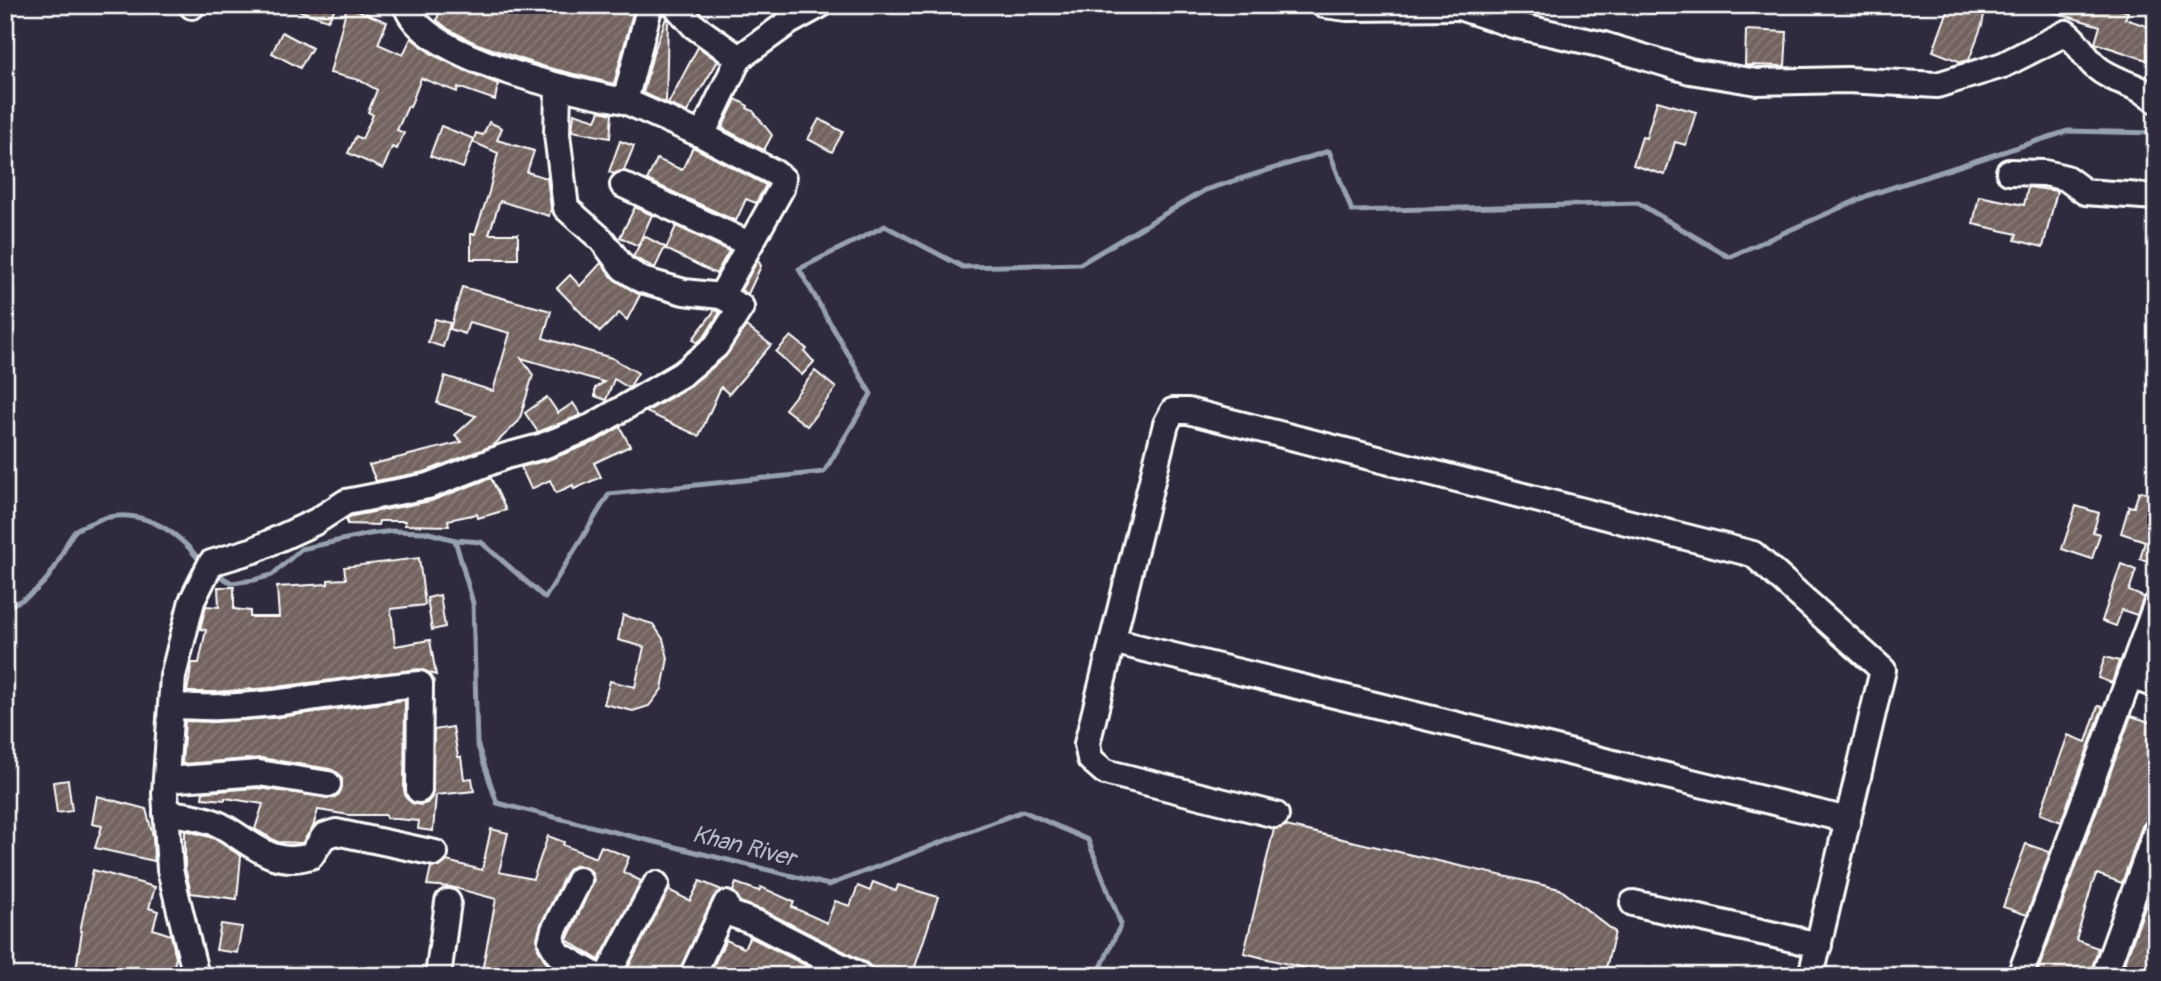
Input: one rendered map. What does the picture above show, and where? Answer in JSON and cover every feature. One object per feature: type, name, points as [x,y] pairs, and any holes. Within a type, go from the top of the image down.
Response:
[{"type":"street","points":[[406,5],[410,18],[437,39],[486,64],[558,87],[625,101],[702,135],[783,179],[781,189],[721,296]]},
{"type":"street","points":[[625,101],[650,5]]},
{"type":"street","points":[[675,5],[694,26],[739,58]]},
{"type":"street","points":[[702,135],[739,58],[820,5]]},
{"type":"street","points":[[1324,5],[1347,8],[1459,6],[1514,24],[1605,45],[1690,71],[1757,82],[1847,80],[1937,85],[2003,65],[2066,33],[2077,41],[2096,68],[2148,93],[2156,100]]},
{"type":"street","points":[[196,976],[170,870],[166,780],[173,676],[192,601],[209,570],[314,522],[346,502],[428,486],[592,427],[682,374],[716,346],[741,307],[721,296],[684,292],[642,280],[623,268],[602,240],[566,208],[557,134],[558,87]]},
{"type":"street","points":[[2009,172],[2045,173],[2066,178],[2085,192],[2156,197]]},
{"type":"street","points":[[623,185],[748,244]]},
{"type":"street","points":[[1276,815],[1124,779],[1105,772],[1090,759],[1087,744],[1166,424],[1174,411],[1188,411],[1753,554],[1883,670],[1811,976]]},
{"type":"street","points":[[2020,976],[2156,605]]},
{"type":"street","points":[[1112,641],[1848,820]]},
{"type":"street","points":[[2130,676],[2156,685]]},
{"type":"street","points":[[171,706],[219,707],[420,684],[419,790]]},
{"type":"street","points":[[166,780],[259,773],[328,784]]},
{"type":"street","points":[[166,813],[197,817],[219,825],[262,853],[296,861],[311,856],[324,836],[336,832],[435,853]]},
{"type":"street","points":[[2104,976],[2156,832]]},
{"type":"street","points":[[579,880],[554,930],[551,942],[558,954],[596,976]]},
{"type":"street","points":[[607,976],[656,884]]},
{"type":"street","points":[[438,976],[448,902]]},
{"type":"street","points":[[1633,902],[1819,945]]},
{"type":"street","points":[[693,976],[725,907],[860,976]]},
{"type":"building","points":[[291,5],[337,5],[328,20],[291,8]]},
{"type":"building","points":[[441,5],[635,5],[614,84],[542,66],[475,43],[437,20]]},
{"type":"building","points":[[1950,5],[1986,5],[1969,60],[1961,62],[1933,51]]},
{"type":"building","points":[[2043,5],[2107,5],[2128,12],[2125,19],[2156,29],[2156,63],[2095,43],[2100,26],[2043,9]]},
{"type":"building","points":[[347,6],[387,22],[378,44],[403,55],[411,38],[433,55],[498,84],[495,100],[458,87],[457,92],[421,78],[410,107],[408,106],[397,130],[404,133],[397,149],[392,147],[383,169],[348,153],[356,136],[362,139],[373,115],[368,112],[377,90],[359,80],[330,73]]},
{"type":"building","points":[[666,18],[668,20],[666,103],[643,93]]},
{"type":"building","points":[[1746,30],[1787,32],[1785,66],[1745,65]]},
{"type":"building","points":[[282,32],[312,48],[300,68],[272,53]]},
{"type":"building","points":[[698,47],[718,61],[687,112],[668,104]]},
{"type":"building","points":[[736,99],[753,111],[772,135],[764,150],[722,128]]},
{"type":"building","points":[[1657,101],[1696,112],[1686,145],[1675,142],[1665,175],[1633,165],[1642,137],[1646,138]]},
{"type":"building","points":[[600,111],[612,114],[610,138],[572,131],[574,113],[596,120]]},
{"type":"building","points":[[819,119],[843,132],[832,152],[808,139]]},
{"type":"building","points":[[489,122],[502,128],[497,140],[534,151],[527,172],[547,178],[551,208],[549,216],[500,201],[489,234],[518,234],[518,259],[471,259],[471,234],[475,234],[489,192],[498,153],[473,142],[476,133],[483,135]]},
{"type":"building","points":[[441,126],[474,139],[463,168],[430,156]]},
{"type":"building","points":[[620,141],[634,146],[624,170],[614,174],[609,172]]},
{"type":"building","points":[[693,147],[766,185],[756,203],[746,199],[736,221],[647,180],[657,159],[682,170]]},
{"type":"building","points":[[2028,187],[2057,191],[2043,247],[2015,240],[2017,234],[1973,224],[1979,196],[2024,205]]},
{"type":"building","points":[[635,207],[652,215],[638,246],[620,237]]},
{"type":"building","points":[[676,226],[729,251],[716,274],[666,249]]},
{"type":"building","points":[[644,236],[665,247],[655,268],[633,257]]},
{"type":"building","points":[[758,260],[761,266],[748,294],[741,290]]},
{"type":"building","points":[[601,263],[615,280],[640,295],[627,320],[619,313],[600,332],[557,288],[570,275],[580,286]]},
{"type":"building","points":[[462,287],[551,311],[543,338],[612,358],[638,373],[629,388],[614,379],[606,400],[595,396],[595,388],[604,382],[521,358],[533,375],[519,421],[494,445],[424,472],[376,481],[369,465],[462,442],[455,435],[476,416],[437,403],[445,376],[493,391],[510,333],[469,322],[465,334],[450,329]]},
{"type":"building","points":[[715,310],[720,312],[705,336],[697,343],[693,339]]},
{"type":"building","points":[[435,319],[450,323],[443,347],[428,342]]},
{"type":"building","points":[[746,326],[771,345],[729,394],[721,387],[699,436],[646,412],[689,387],[725,357]]},
{"type":"building","points":[[791,336],[807,349],[805,352],[814,362],[802,375],[776,352]]},
{"type":"building","points":[[815,371],[836,388],[807,426],[785,409]]},
{"type":"building","points":[[547,397],[558,413],[573,403],[581,415],[538,432],[525,413]]},
{"type":"building","points":[[620,427],[630,446],[594,463],[601,477],[574,489],[573,485],[556,493],[550,480],[531,489],[521,467],[548,460],[597,441]]},
{"type":"building","points":[[491,478],[506,510],[478,518],[477,514],[448,520],[449,526],[405,525],[405,521],[379,521],[378,525],[347,524],[347,519],[352,516],[431,501]]},
{"type":"building","points":[[2139,492],[2154,497],[2148,517],[2156,518],[2156,563],[2140,559],[2145,541],[2121,533],[2129,506],[2134,507]]},
{"type":"building","points":[[2076,506],[2099,513],[2093,532],[2100,534],[2092,559],[2062,549]]},
{"type":"building","points":[[419,558],[425,605],[391,609],[395,646],[430,640],[436,675],[419,669],[268,688],[187,692],[192,663],[199,663],[206,630],[200,629],[206,606],[219,607],[218,587],[234,587],[234,609],[250,611],[250,617],[279,617],[277,587],[328,584],[328,580],[346,579],[344,567]]},
{"type":"building","points":[[2121,564],[2136,570],[2129,591],[2144,597],[2137,615],[2122,610],[2116,626],[2102,621]]},
{"type":"building","points":[[440,595],[445,627],[432,630],[427,598]]},
{"type":"building","points":[[623,615],[653,624],[663,639],[668,658],[662,689],[649,706],[633,711],[604,704],[610,681],[635,687],[644,647],[618,640]]},
{"type":"building","points":[[2105,657],[2119,661],[2112,683],[2098,678]]},
{"type":"building","points":[[405,700],[406,798],[420,805],[427,803],[432,797],[434,730],[453,727],[464,779],[472,778],[474,791],[436,795],[433,831],[418,829],[419,821],[386,818],[386,815],[349,815],[318,810],[313,827],[302,843],[278,842],[255,829],[263,804],[225,798],[202,798],[203,792],[258,788],[333,798],[339,794],[342,787],[342,779],[338,773],[330,769],[261,758],[182,764],[185,721],[272,718]]},
{"type":"building","points":[[2098,706],[2103,707],[2061,822],[2040,814],[2068,735],[2086,742]]},
{"type":"building","points":[[2131,716],[2156,724],[2156,817],[2147,820],[2142,826],[2122,883],[2097,874],[2093,882],[2076,940],[2098,948],[2090,976],[2036,976]]},
{"type":"building","points":[[68,780],[72,811],[57,813],[53,782]]},
{"type":"building","points":[[97,796],[146,809],[153,836],[154,861],[95,848],[102,826],[92,824]]},
{"type":"building","points":[[1286,826],[1560,889],[1615,932],[1604,976],[1335,976],[1244,953],[1274,829]]},
{"type":"building","points":[[491,829],[508,833],[499,872],[533,879],[548,836],[596,858],[601,846],[629,857],[623,872],[641,881],[599,960],[567,940],[594,880],[592,872],[577,865],[566,873],[537,938],[538,949],[546,962],[566,976],[481,976],[496,899],[451,887],[427,885],[431,867],[440,867],[447,861],[482,870]]},
{"type":"building","points":[[185,830],[213,838],[241,856],[237,899],[191,893],[185,868]]},
{"type":"building","points":[[2026,844],[2050,852],[2027,915],[2003,907]]},
{"type":"building","points":[[93,870],[155,887],[149,908],[158,911],[153,929],[171,935],[176,958],[171,976],[75,976],[80,931]]},
{"type":"building","points":[[700,881],[722,890],[713,898],[677,976],[631,976],[625,973],[669,890],[690,901]]},
{"type":"building","points":[[873,882],[896,891],[898,885],[938,897],[912,976],[875,976],[867,963],[763,910],[740,902],[733,891],[736,883],[759,891],[761,887],[794,902],[792,907],[827,923],[835,901],[850,906],[858,886],[870,891]]},
{"type":"building","points":[[2147,902],[2156,904],[2156,966],[2153,976],[2120,976]]},
{"type":"building","points":[[221,924],[242,927],[237,953],[216,950]]},
{"type":"building","points":[[750,937],[827,976],[724,976],[711,970],[726,940],[744,948]]},
{"type":"waterway","points":[[213,572],[232,583],[254,580],[272,575],[301,549],[369,534],[393,531],[425,532],[455,540],[481,542],[545,598],[609,494],[824,472],[871,394],[799,269],[885,226],[963,267],[1080,264],[1205,190],[1329,151],[1352,211],[1638,203],[1729,257],[1869,195],[2068,131],[2156,133]]},
{"type":"waterway","points":[[5,607],[23,599],[45,582],[76,530],[107,518],[123,516],[154,523],[181,540],[203,565]]},
{"type":"waterway","name":"Khan River","points":[[455,540],[473,603],[477,743],[497,803],[829,885],[1023,811],[1088,840],[1121,924],[1097,976]]}]
